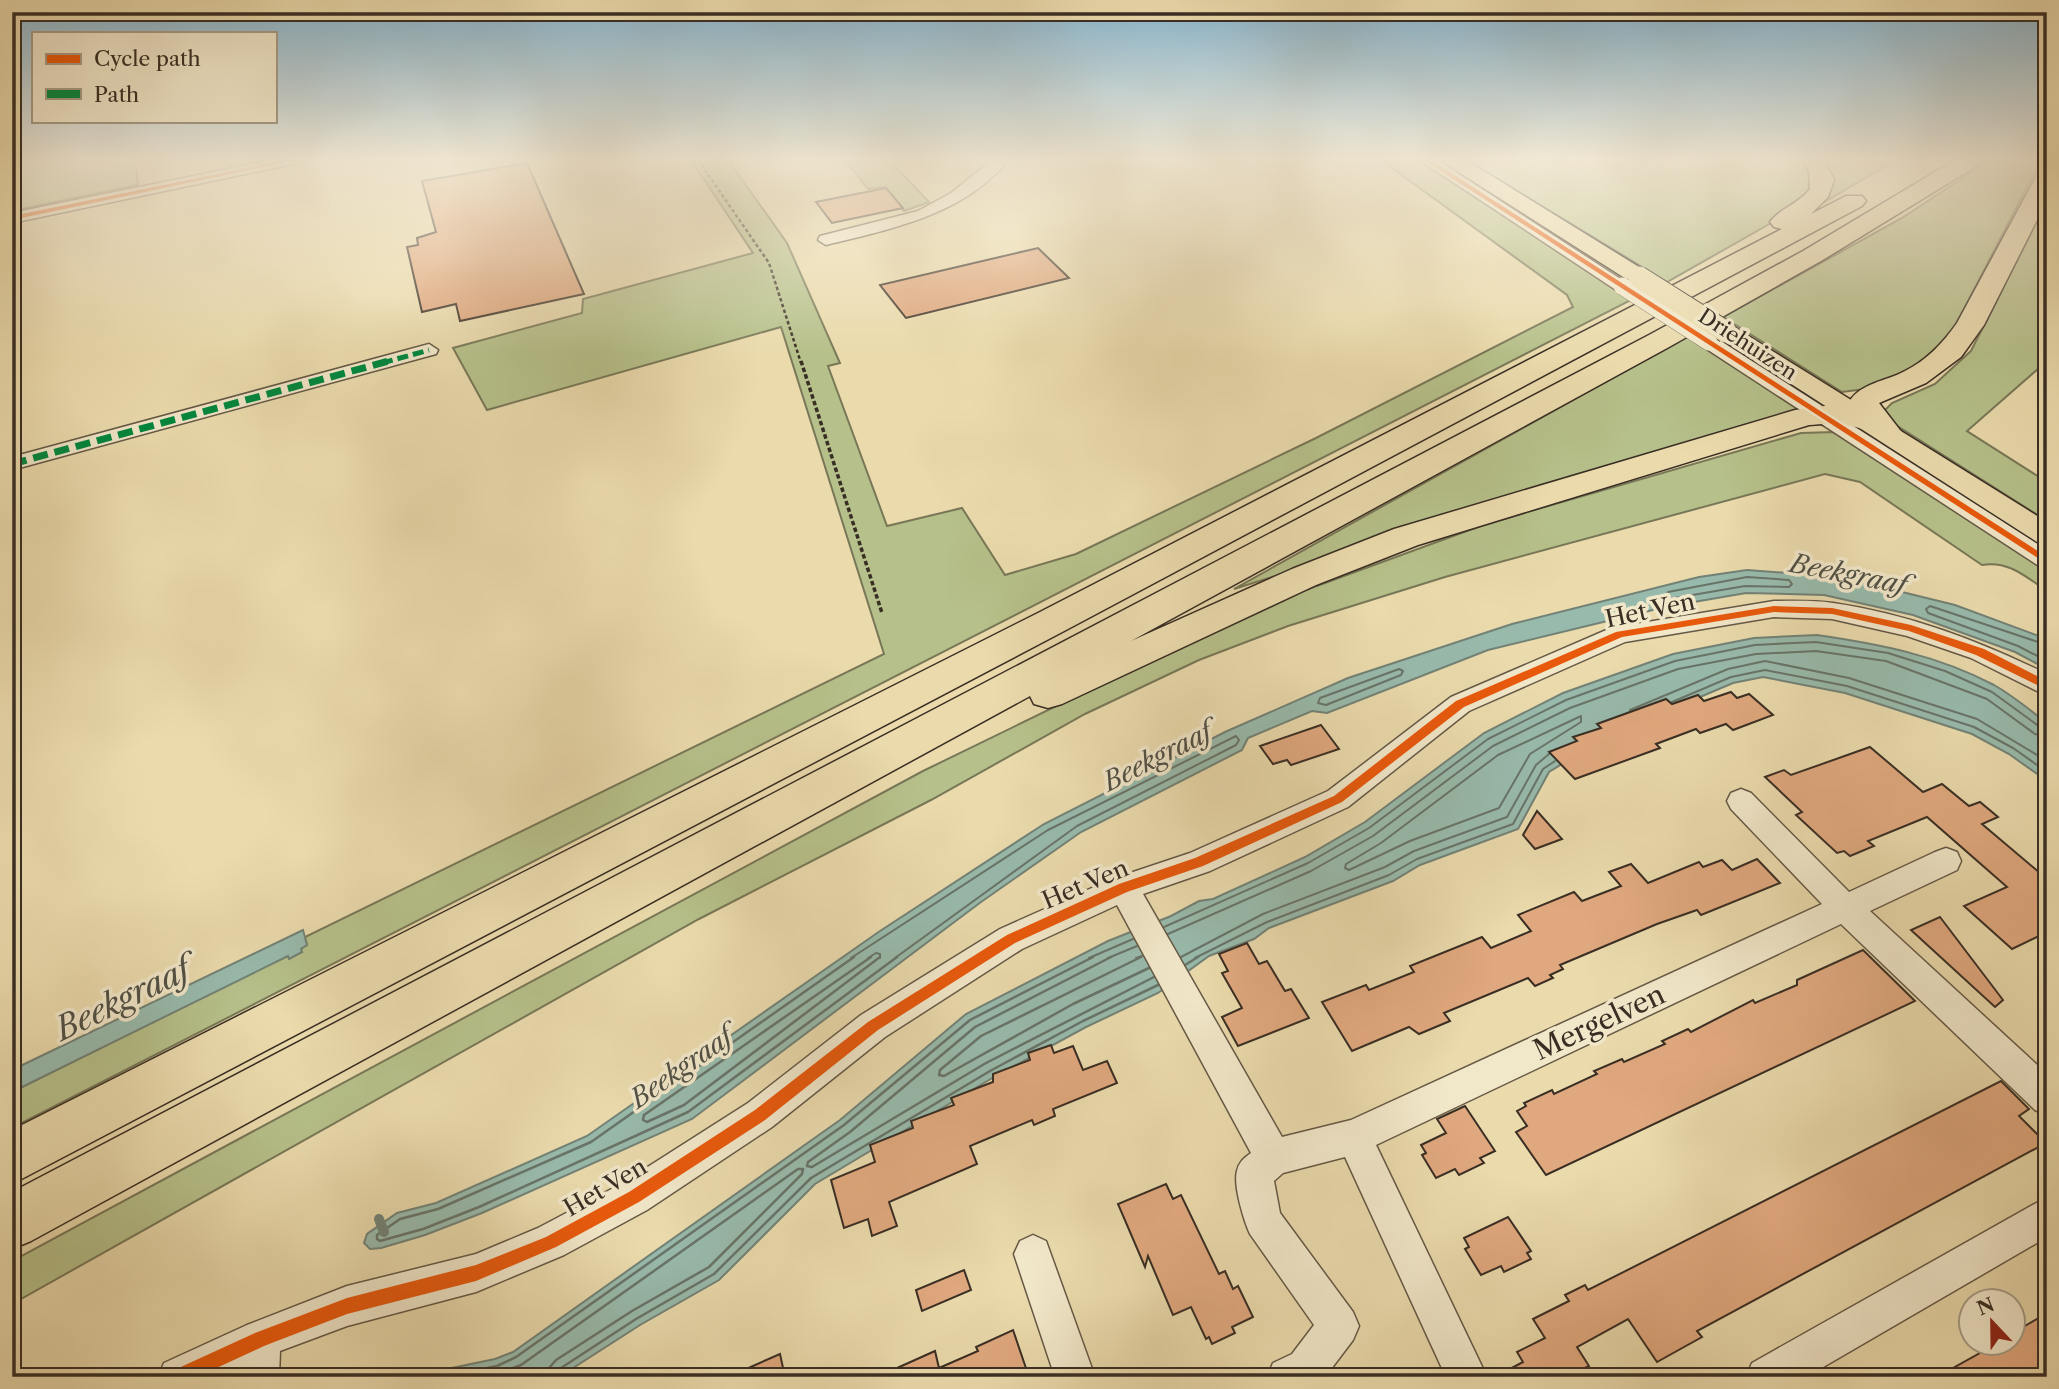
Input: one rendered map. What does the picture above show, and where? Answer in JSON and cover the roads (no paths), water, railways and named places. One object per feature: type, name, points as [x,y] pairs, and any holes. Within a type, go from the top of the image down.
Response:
[{"type":"highway","points":[[1637,316],[1689,276],[1777,225]]},
{"type":"highway","points":[[12,1158],[967,666],[1810,225]]},
{"type":"highway","points":[[12,1222],[1659,341],[1863,225]]},
{"type":"highway","points":[[1881,430],[1867,411],[1864,402],[1866,398],[1916,377],[1951,351],[1970,325],[2022,225]]},
{"type":"highway","points":[[903,746],[1053,692],[1304,577],[1406,537],[1819,414],[1850,418],[1881,430]]},
{"type":"main road","name":"Driehuizen","points":[[1548,225],[1718,337],[1881,430],[2047,535]]},
{"type":"street","points":[[826,240],[883,225]]},
{"type":"street","name":"Driehuizen","points":[[1536,225],[1630,281]]},
{"type":"street","name":"Driehuizen","points":[[1718,337],[1819,414],[2047,561]]},
{"type":"street","points":[[12,464],[429,350]]},
{"type":"street","name":"Het Ven","points":[[178,1377],[260,1358],[347,1306],[475,1273],[551,1242],[634,1197],[760,1115],[873,1026],[1011,939],[1123,888],[1199,862],[1338,799],[1460,704],[1620,634],[1774,609],[1832,611],[1911,628],[1969,648],[2047,686]]},
{"type":"street","points":[[1741,801],[1845,908],[2047,1098]]},
{"type":"street","name":"Mergelven","points":[[1273,1157],[1354,1136],[1946,861]]},
{"type":"street","points":[[1123,888],[1273,1157],[1254,1174],[1263,1220],[1339,1326],[1301,1374]]},
{"type":"street","points":[[1354,1136],[1467,1377]]},
{"type":"street","points":[[1766,1377],[2047,1216]]},
{"type":"street","points":[[1033,1254],[1075,1377]]},
{"type":"water","points":[[1747,570],[1841,577],[1955,605],[2047,639],[2047,669],[2015,652],[1913,615],[1824,595],[1746,593],[1665,607],[1488,650],[1327,713],[1312,711],[1248,738],[1242,750],[1081,832],[981,902],[692,1119],[482,1213],[425,1235],[381,1248],[370,1249],[364,1243],[367,1234],[397,1213],[436,1203],[587,1136],[880,931],[1044,824],[1225,732],[1348,678],[1512,624],[1699,577]]},
{"type":"water","points":[[1817,635],[1863,642],[1929,658],[2001,689],[2047,723],[2047,781],[2009,754],[1972,734],[1845,693],[1763,677],[1733,683],[1606,737],[1549,772],[1518,829],[1420,865],[1393,881],[1269,928],[1254,939],[1209,956],[1158,993],[1086,1027],[994,1077],[815,1184],[719,1280],[640,1325],[559,1377],[408,1377],[495,1359],[513,1352],[840,1120],[966,1014],[1108,941],[1171,916],[1199,901],[1213,899],[1305,857],[1365,822],[1484,733],[1563,693],[1673,654],[1754,638]]},
{"type":"water","points":[[303,930],[307,945],[301,949],[302,952],[289,959],[288,956],[12,1092],[12,1070]]},
{"type":"waterway","name":"Beekgraaf","points":[[379,1219],[384,1232]]}]
